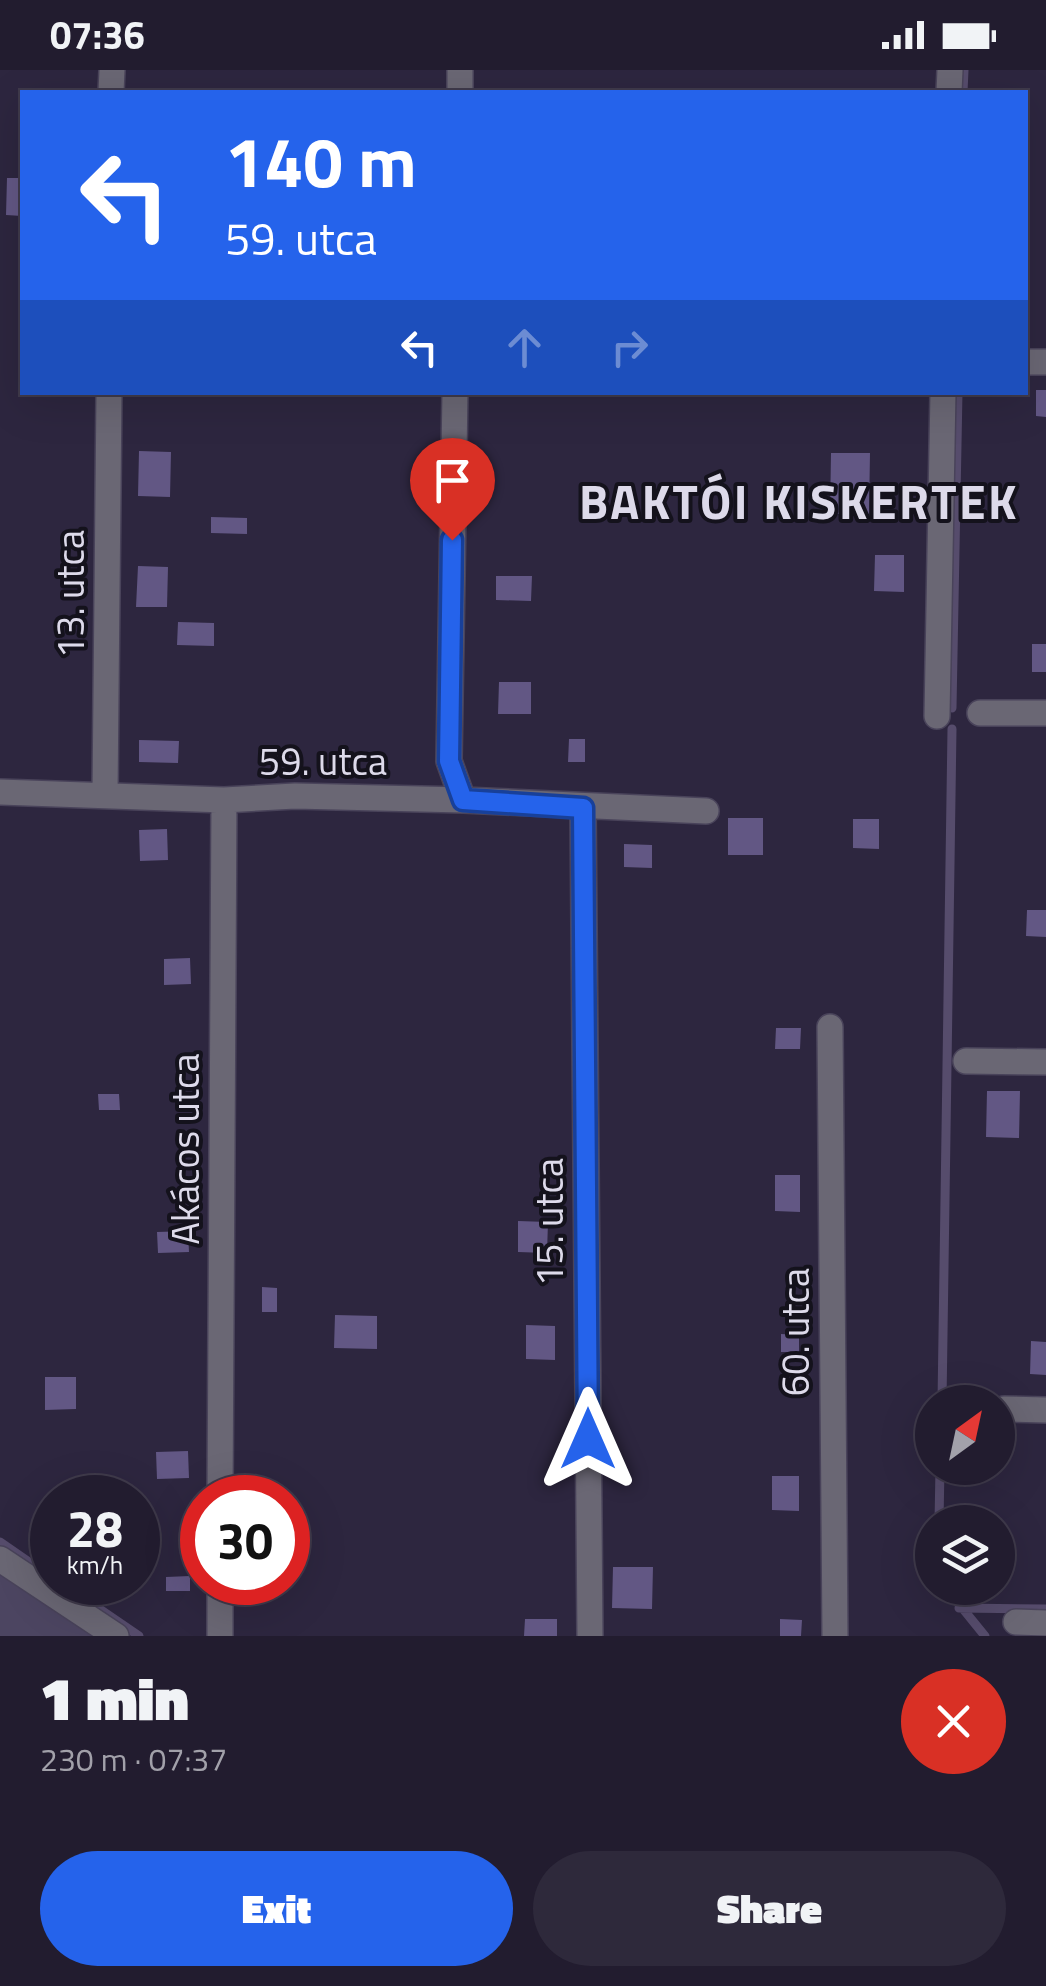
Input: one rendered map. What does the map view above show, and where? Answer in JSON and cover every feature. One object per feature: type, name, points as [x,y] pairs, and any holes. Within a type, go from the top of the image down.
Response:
[{"type":"street","name":"13. utca","points":[[106,795],[109,395]]},
{"type":"street","points":[[455,395],[449,761],[463,800]]},
{"type":"street","points":[[937,716],[943,395]]},
{"type":"street","points":[[980,713],[1046,713]]},
{"type":"street","name":"59. utca","points":[[0,792],[224,800],[296,796],[463,800],[706,812]]},
{"type":"street","name":"Akácos utca","points":[[220,1475],[224,800]]},
{"type":"street","name":"15. utca","points":[[583,808],[590,1636]]},
{"type":"street","name":"60. utca","points":[[830,1027],[835,1636]]},
{"type":"street","points":[[966,1061],[1046,1062]]},
{"type":"street","points":[[1015,1409],[1046,1410]]},
{"type":"street","points":[[0,1559],[116,1636]]},
{"type":"street","points":[[220,1605],[220,1636]]},
{"type":"street","points":[[1016,1622],[1046,1622]]},
{"type":"shaded area","points":[[0,1570],[30,1590],[30,1605],[51,1605],[97,1636],[0,1636]]},
{"type":"building","points":[[7,178],[20,178],[20,216],[6,215]]},
{"type":"building","points":[[1036,390],[1046,390],[1046,417],[1036,416]]},
{"type":"building","points":[[139,451],[171,452],[170,497],[138,496]]},
{"type":"building","points":[[831,453],[870,453],[869,514],[830,514]]},
{"type":"building","points":[[211,517],[247,518],[247,534],[211,533]]},
{"type":"building","points":[[875,555],[904,555],[904,592],[874,591]]},
{"type":"building","points":[[138,566],[168,567],[167,607],[136,607]]},
{"type":"building","points":[[496,576],[532,576],[531,601],[496,600]]},
{"type":"building","points":[[178,622],[214,623],[214,646],[177,645]]},
{"type":"building","points":[[1032,644],[1046,644],[1046,672],[1032,672]]},
{"type":"building","points":[[499,682],[531,682],[531,714],[498,714]]},
{"type":"building","points":[[569,739],[585,739],[585,762],[568,762]]},
{"type":"building","points":[[139,740],[179,741],[178,763],[139,762]]},
{"type":"building","points":[[728,818],[763,818],[763,855],[728,855]]},
{"type":"building","points":[[853,819],[879,819],[879,849],[853,848]]},
{"type":"building","points":[[167,829],[168,860],[140,861],[139,830]]},
{"type":"building","points":[[624,844],[652,845],[652,868],[624,867]]},
{"type":"building","points":[[1027,910],[1046,910],[1046,937],[1026,936]]},
{"type":"building","points":[[190,958],[191,984],[164,985],[164,959]]},
{"type":"building","points":[[776,1028],[801,1028],[800,1049],[775,1049]]},
{"type":"building","points":[[987,1091],[1020,1091],[1019,1138],[986,1137]]},
{"type":"building","points":[[98,1094],[119,1094],[120,1110],[99,1110]]},
{"type":"building","points":[[775,1175],[800,1175],[800,1212],[775,1211]]},
{"type":"building","points":[[518,1221],[548,1222],[547,1253],[518,1252]]},
{"type":"building","points":[[188,1231],[189,1252],[158,1253],[157,1232]]},
{"type":"building","points":[[262,1287],[277,1288],[277,1312],[262,1312]]},
{"type":"building","points":[[335,1315],[377,1316],[377,1349],[334,1348]]},
{"type":"building","points":[[526,1325],[555,1326],[555,1360],[526,1359]]},
{"type":"building","points":[[781,1334],[799,1335],[799,1352],[781,1352]]},
{"type":"building","points":[[1031,1341],[1046,1342],[1046,1375],[1030,1374]]},
{"type":"building","points":[[45,1377],[76,1377],[76,1409],[45,1410]]},
{"type":"building","points":[[188,1451],[189,1475],[160,1479],[156,1452]]},
{"type":"building","points":[[772,1476],[799,1476],[799,1511],[772,1510]]},
{"type":"building","points":[[613,1567],[653,1567],[652,1609],[612,1608]]},
{"type":"building","points":[[180,1576],[180,1591],[166,1591],[166,1577]]},
{"type":"building","points":[[525,1619],[557,1619],[557,1636],[524,1636]]},
{"type":"building","points":[[780,1619],[802,1620],[801,1636],[780,1636]]},
{"type":"waterway","points":[[963,90],[964,70]]},
{"type":"waterway","points":[[952,708],[958,395]]},
{"type":"waterway","points":[[942,1385],[952,729]]},
{"type":"waterway","points":[[939,1505],[940,1485]]},
{"type":"waterway","points":[[0,1542],[30,1563]]},
{"type":"waterway","points":[[94,1605],[139,1636]]},
{"type":"waterway","points":[[960,1605],[985,1636]]},
{"type":"waterway","points":[[959,1608],[1046,1609]]},
{"type":"district","name":"BAKTÓI KISKERTEK","points":[[799,501]]},
{"type":"route","points":[[452,540],[449,761],[463,800],[583,808],[588,1439]]}]
